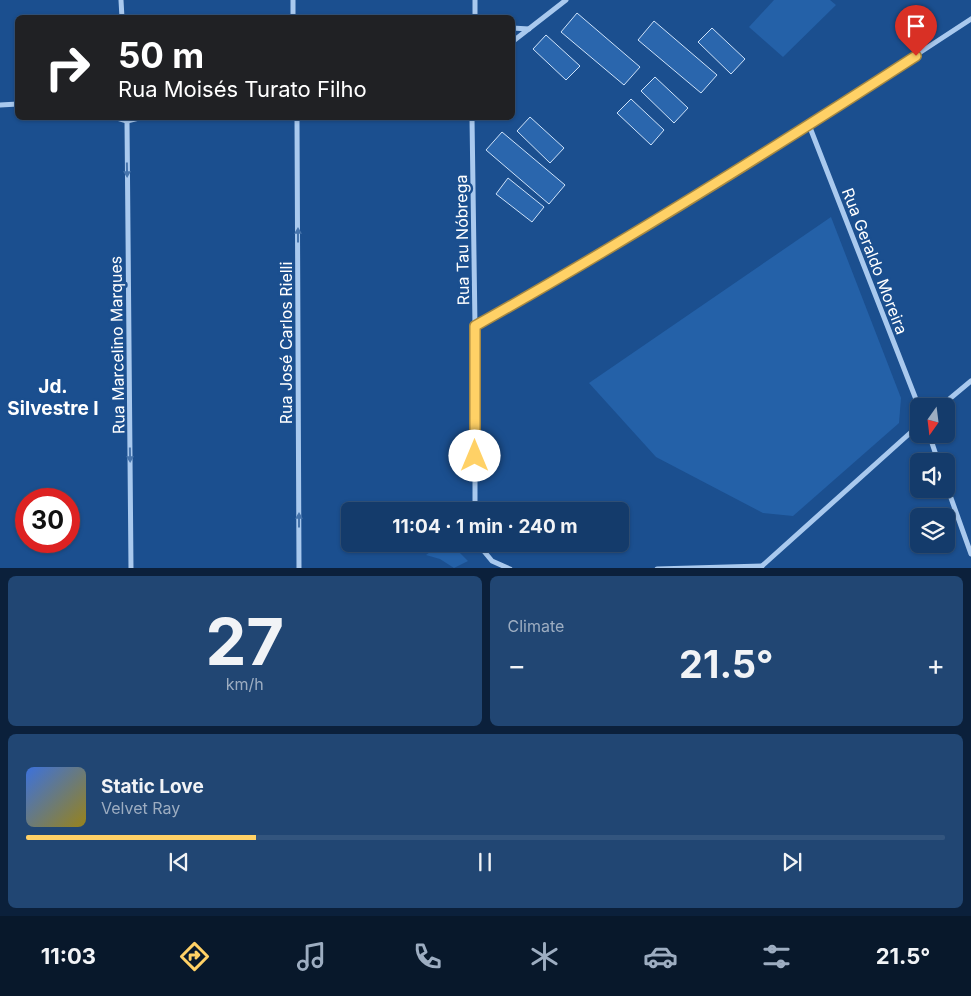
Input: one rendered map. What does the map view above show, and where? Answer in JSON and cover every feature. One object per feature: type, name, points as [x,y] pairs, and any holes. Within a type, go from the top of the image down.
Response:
[{"type":"street","points":[[122,0],[122,15]]},
{"type":"street","points":[[293,0],[293,15]]},
{"type":"street","points":[[475,0],[475,15]]},
{"type":"street","points":[[515,40],[566,0]]},
{"type":"street","points":[[475,326],[576,269],[809,125],[971,19]]},
{"type":"street","points":[[515,28],[529,28]]},
{"type":"street","points":[[0,105],[15,104]]},
{"type":"street","points":[[124,120],[131,120]]},
{"type":"street","name":"Rua José Carlos Rielli","points":[[297,120],[299,568]]},
{"type":"street","name":"Rua Tau Nóbrega","points":[[472,120],[475,502]]},
{"type":"street","name":"Rua Marcelino Marques","points":[[127,121],[131,568]]},
{"type":"street","name":"Rua Geraldo Moreira","points":[[809,125],[915,398]]},
{"type":"street","points":[[951,398],[971,381]]},
{"type":"street","points":[[657,568],[764,567],[910,433]]},
{"type":"street","points":[[951,498],[971,554]]},
{"type":"street","points":[[485,552],[492,561],[510,568]]},
{"type":"shaded area","points":[[774,0],[830,0],[836,5],[783,57],[749,27]]},
{"type":"shaded area","points":[[831,217],[901,398],[899,423],[793,516],[763,513],[656,457],[589,383]]},
{"type":"shaded area","points":[[430,552],[459,552],[468,561],[454,568],[440,559],[426,555]]},
{"type":"building","points":[[577,13],[640,67],[624,85],[561,32]]},
{"type":"building","points":[[654,21],[717,75],[701,93],[638,40]]},
{"type":"building","points":[[712,28],[745,59],[731,74],[698,42]]},
{"type":"building","points":[[546,35],[580,66],[566,80],[533,49]]},
{"type":"building","points":[[655,77],[688,108],[674,123],[641,91]]},
{"type":"building","points":[[631,99],[664,130],[651,145],[617,113]]},
{"type":"building","points":[[530,117],[564,148],[550,163],[517,131]]},
{"type":"building","points":[[502,132],[565,185],[549,204],[486,150]]},
{"type":"building","points":[[508,178],[544,207],[532,222],[496,194]]},
{"type":"district","name":"Jd. Silvestre I","points":[[53,397]]},
{"type":"route","points":[[475,456],[475,326],[576,269],[809,125],[916,56]]}]
